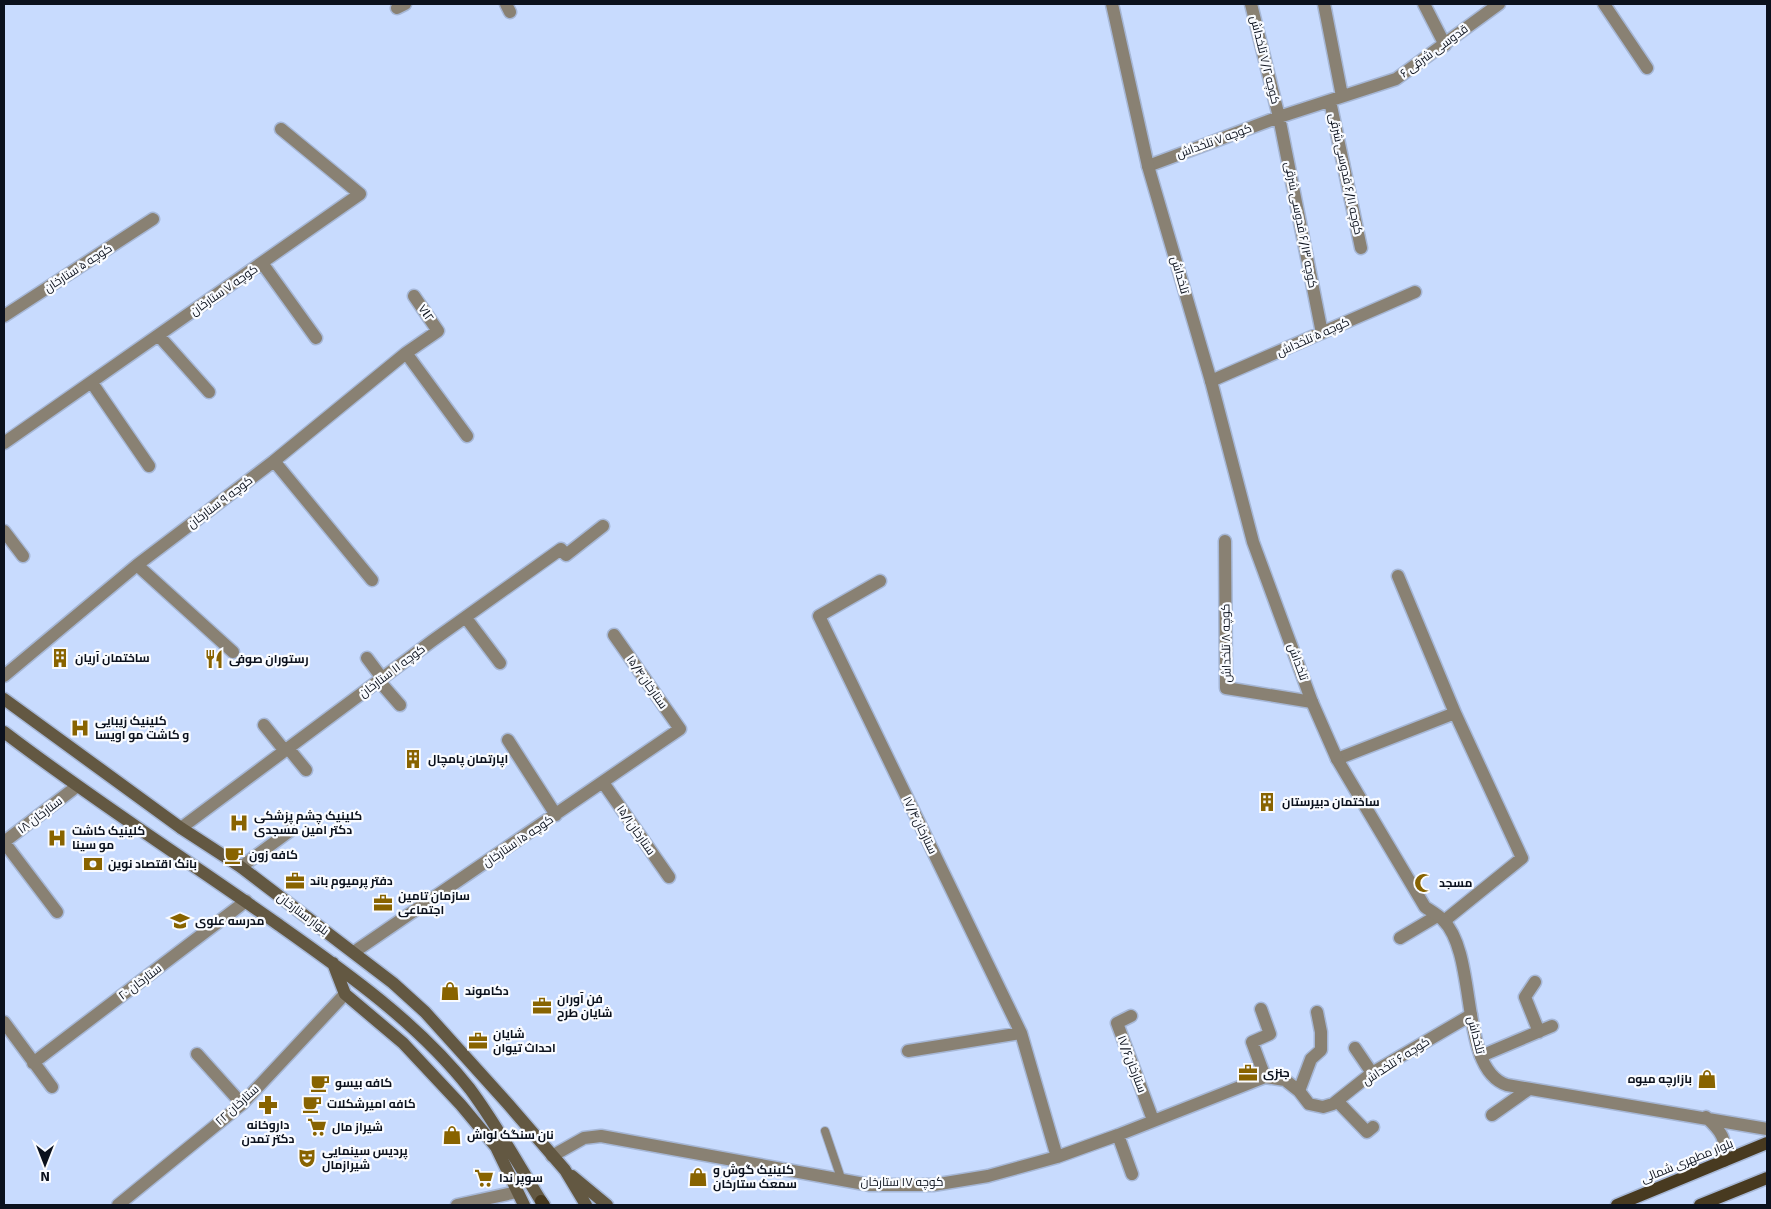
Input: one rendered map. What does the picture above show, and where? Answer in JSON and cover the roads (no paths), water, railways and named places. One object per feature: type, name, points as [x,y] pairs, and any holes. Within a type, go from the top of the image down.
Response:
[{"type":"main road","name":"بلوار ستارخان","points":[[4,698],[181,828],[241,867],[354,952],[425,1012],[565,1170]]},
{"type":"main road","name":"بلوار ستارخان","points":[[4,732],[76,787],[333,963],[396,1012],[470,1090],[542,1203]]},
{"type":"main road","points":[[333,963],[345,994],[404,1043],[496,1147],[524,1205]]},
{"type":"main road","name":"بلوار مطهرى شمالى","points":[[1617,1205],[1767,1143]]},
{"type":"main road","points":[[565,1170],[586,1205]]},
{"type":"main road","points":[[565,1170],[607,1205]]},
{"type":"main road","points":[[1700,1205],[1767,1178]]},
{"type":"street","name":"تلخداش","points":[[1112,4],[1148,166],[1211,382],[1254,542],[1312,702],[1337,759],[1425,907],[1441,918],[1461,956],[1471,1015],[1481,1056],[1494,1080],[1507,1085],[1529,1089],[1706,1117],[1767,1129]]},
{"type":"street","name":"کوچه ۷/۲ تلخداش","points":[[1251,4],[1279,117]]},
{"type":"street","name":"کوچه ۶/۱۱ قدوسی شرقی","points":[[1324,4],[1336,98],[1361,248]]},
{"type":"street","points":[[1424,4],[1445,45]]},
{"type":"street","name":"قدوسی شرقی ۶","points":[[1279,117],[1396,79],[1445,45],[1496,4]]},
{"type":"street","points":[[1604,4],[1647,68]]},
{"type":"street","name":"کوچه ۷ تلخداش","points":[[1148,166],[1279,117]]},
{"type":"street","name":"کوچه ۶/۱۳ قدوسی شرقی","points":[[1279,117],[1322,333]]},
{"type":"street","name":"کوچه ۷ ستارخان","points":[[4,443],[360,194],[281,129]]},
{"type":"street","name":"کوچه ۵ ستارخان","points":[[4,316],[153,219]]},
{"type":"street","points":[[262,263],[316,338]]},
{"type":"street","name":"کوچه ۵ تلخداش","points":[[1211,382],[1416,292]]},
{"type":"street","name":"۷l۲","points":[[414,296],[438,331]]},
{"type":"street","name":"کوچه ۹ ستارخان","points":[[4,676],[137,565],[274,461],[406,353],[438,331]]},
{"type":"street","points":[[159,336],[209,392]]},
{"type":"street","points":[[406,353],[467,436]]},
{"type":"street","points":[[92,383],[149,466]]},
{"type":"street","points":[[274,461],[372,580]]},
{"type":"street","name":"کوچه ۱۱ ستارخان","points":[[181,828],[286,749],[561,549],[566,555],[603,526]]},
{"type":"street","points":[[4,531],[23,556]]},
{"type":"street","name":"کوچه ۸ تلخداش","points":[[1225,541],[1226,688],[1312,702]]},
{"type":"street","points":[[137,565],[233,652]]},
{"type":"street","points":[[1398,576],[1455,713],[1522,858],[1441,918],[1400,938]]},
{"type":"street","name":"ستارخان۱۷/۴","points":[[880,580],[819,616],[1021,1033],[1057,1156]]},
{"type":"street","points":[[466,618],[500,663]]},
{"type":"street","name":"ستارخان۱۵/۴","points":[[614,635],[680,729]]},
{"type":"street","points":[[366,658],[400,705]]},
{"type":"street","points":[[1337,759],[1455,713]]},
{"type":"street","points":[[264,725],[306,770]]},
{"type":"street","name":"کوچه ۱۵ ستارخان","points":[[354,952],[604,784],[680,729]]},
{"type":"street","points":[[508,740],[556,815]]},
{"type":"street","name":"ستارخان۱۵/۱","points":[[604,784],[669,877]]},
{"type":"street","name":"۱۸ ستارخان","points":[[4,842],[76,787]]},
{"type":"street","points":[[241,867],[291,830]]},
{"type":"street","points":[[4,842],[57,912]]},
{"type":"street","name":"۲۰ ستارخان","points":[[33,1063],[246,902]]},
{"type":"street","points":[[1534,982],[1525,997],[1539,1032]]},
{"type":"street","name":"۲۲ ستارخان","points":[[118,1205],[242,1104],[345,994]]},
{"type":"street","points":[[1261,1009],[1270,1034],[1252,1042],[1265,1077],[1286,1080],[1299,1090],[1309,1104],[1323,1107],[1338,1102],[1367,1132],[1373,1127]]},
{"type":"street","points":[[1299,1090],[1311,1059],[1321,1050],[1321,1032],[1317,1012]]},
{"type":"street","name":"کوچه ۶ تلخداش","points":[[1338,1102],[1372,1074],[1471,1015]]},
{"type":"street","name":"ستارخان۱۷/۶","points":[[1131,1016],[1117,1023],[1153,1120]]},
{"type":"street","points":[[4,1022],[52,1087]]},
{"type":"street","points":[[1481,1056],[1552,1026]]},
{"type":"street","points":[[908,1051],[1021,1033]]},
{"type":"street","points":[[1355,1048],[1372,1074]]},
{"type":"street","points":[[197,1054],[242,1104]]},
{"type":"street","name":"کوچه ۱۷ ستارخان","points":[[552,1156],[584,1138],[601,1136],[842,1181],[870,1185],[933,1185],[988,1176],[1057,1156],[1118,1135],[1265,1077]]},
{"type":"street","points":[[1492,1116],[1529,1089]]},
{"type":"street","points":[[1706,1117],[1720,1130],[1726,1143],[1724,1161]]},
{"type":"street","points":[[1118,1135],[1132,1174]]},
{"type":"street","points":[[457,1205],[518,1192]]},
{"type":"lane","points":[[825,1131],[842,1181]]},
{"type":"place","name":"ساختمان آریان","points":[[60,658]]},
{"type":"place","name":"رستوران صوفی","points":[[214,659]]},
{"type":"place","name":"کلینیک زیبایی و کاشت مو اویسا","points":[[80,728]]},
{"type":"place","name":"اپارتمان پامچال","points":[[413,759]]},
{"type":"place","name":"ساختمان دبیرستان","points":[[1267,802]]},
{"type":"place","name":"کلینیک چشم پزشکی دکتر امین مسجدی","points":[[239,823]]},
{"type":"place","name":"کلینیک کاشت مو سینا","points":[[57,838]]},
{"type":"place","name":"کافه زون","points":[[234,855]]},
{"type":"place","name":"بانک اقتصاد نوین","points":[[93,864]]},
{"type":"place","name":"دفتر پرمیوم باند","points":[[295,881]]},
{"type":"place","name":"مسجد","points":[[1424,883]]},
{"type":"place","name":"سازمان تامین اجتماعی","points":[[383,903]]},
{"type":"place","name":"مدرسه علوی","points":[[180,921]]},
{"type":"place","name":"دکاموند","points":[[450,991]]},
{"type":"place","name":"فن آوران شایان طرح","points":[[542,1006]]},
{"type":"place","name":"شایان احداث تیوان","points":[[478,1041]]},
{"type":"place","name":"جنزی","points":[[1248,1073]]},
{"type":"place","name":"بازارچه میوه","points":[[1707,1079]]},
{"type":"place","name":"کافه بیسو","points":[[320,1083]]},
{"type":"place","name":"کافه امیرشکلات","points":[[312,1104]]},
{"type":"place","name":"داروخانه دکتر تمدن","points":[[268,1105]]},
{"type":"place","name":"شیراز مال","points":[[317,1127]]},
{"type":"place","name":"نان سنگک لواش","points":[[452,1135]]},
{"type":"place","name":"پردیس سینمایی شیرازمال","points":[[307,1158]]},
{"type":"place","name":"کلینیک گوش و سمعک ستارخان","points":[[698,1177]]},
{"type":"place","name":"سوپر ندا","points":[[484,1178]]}]
